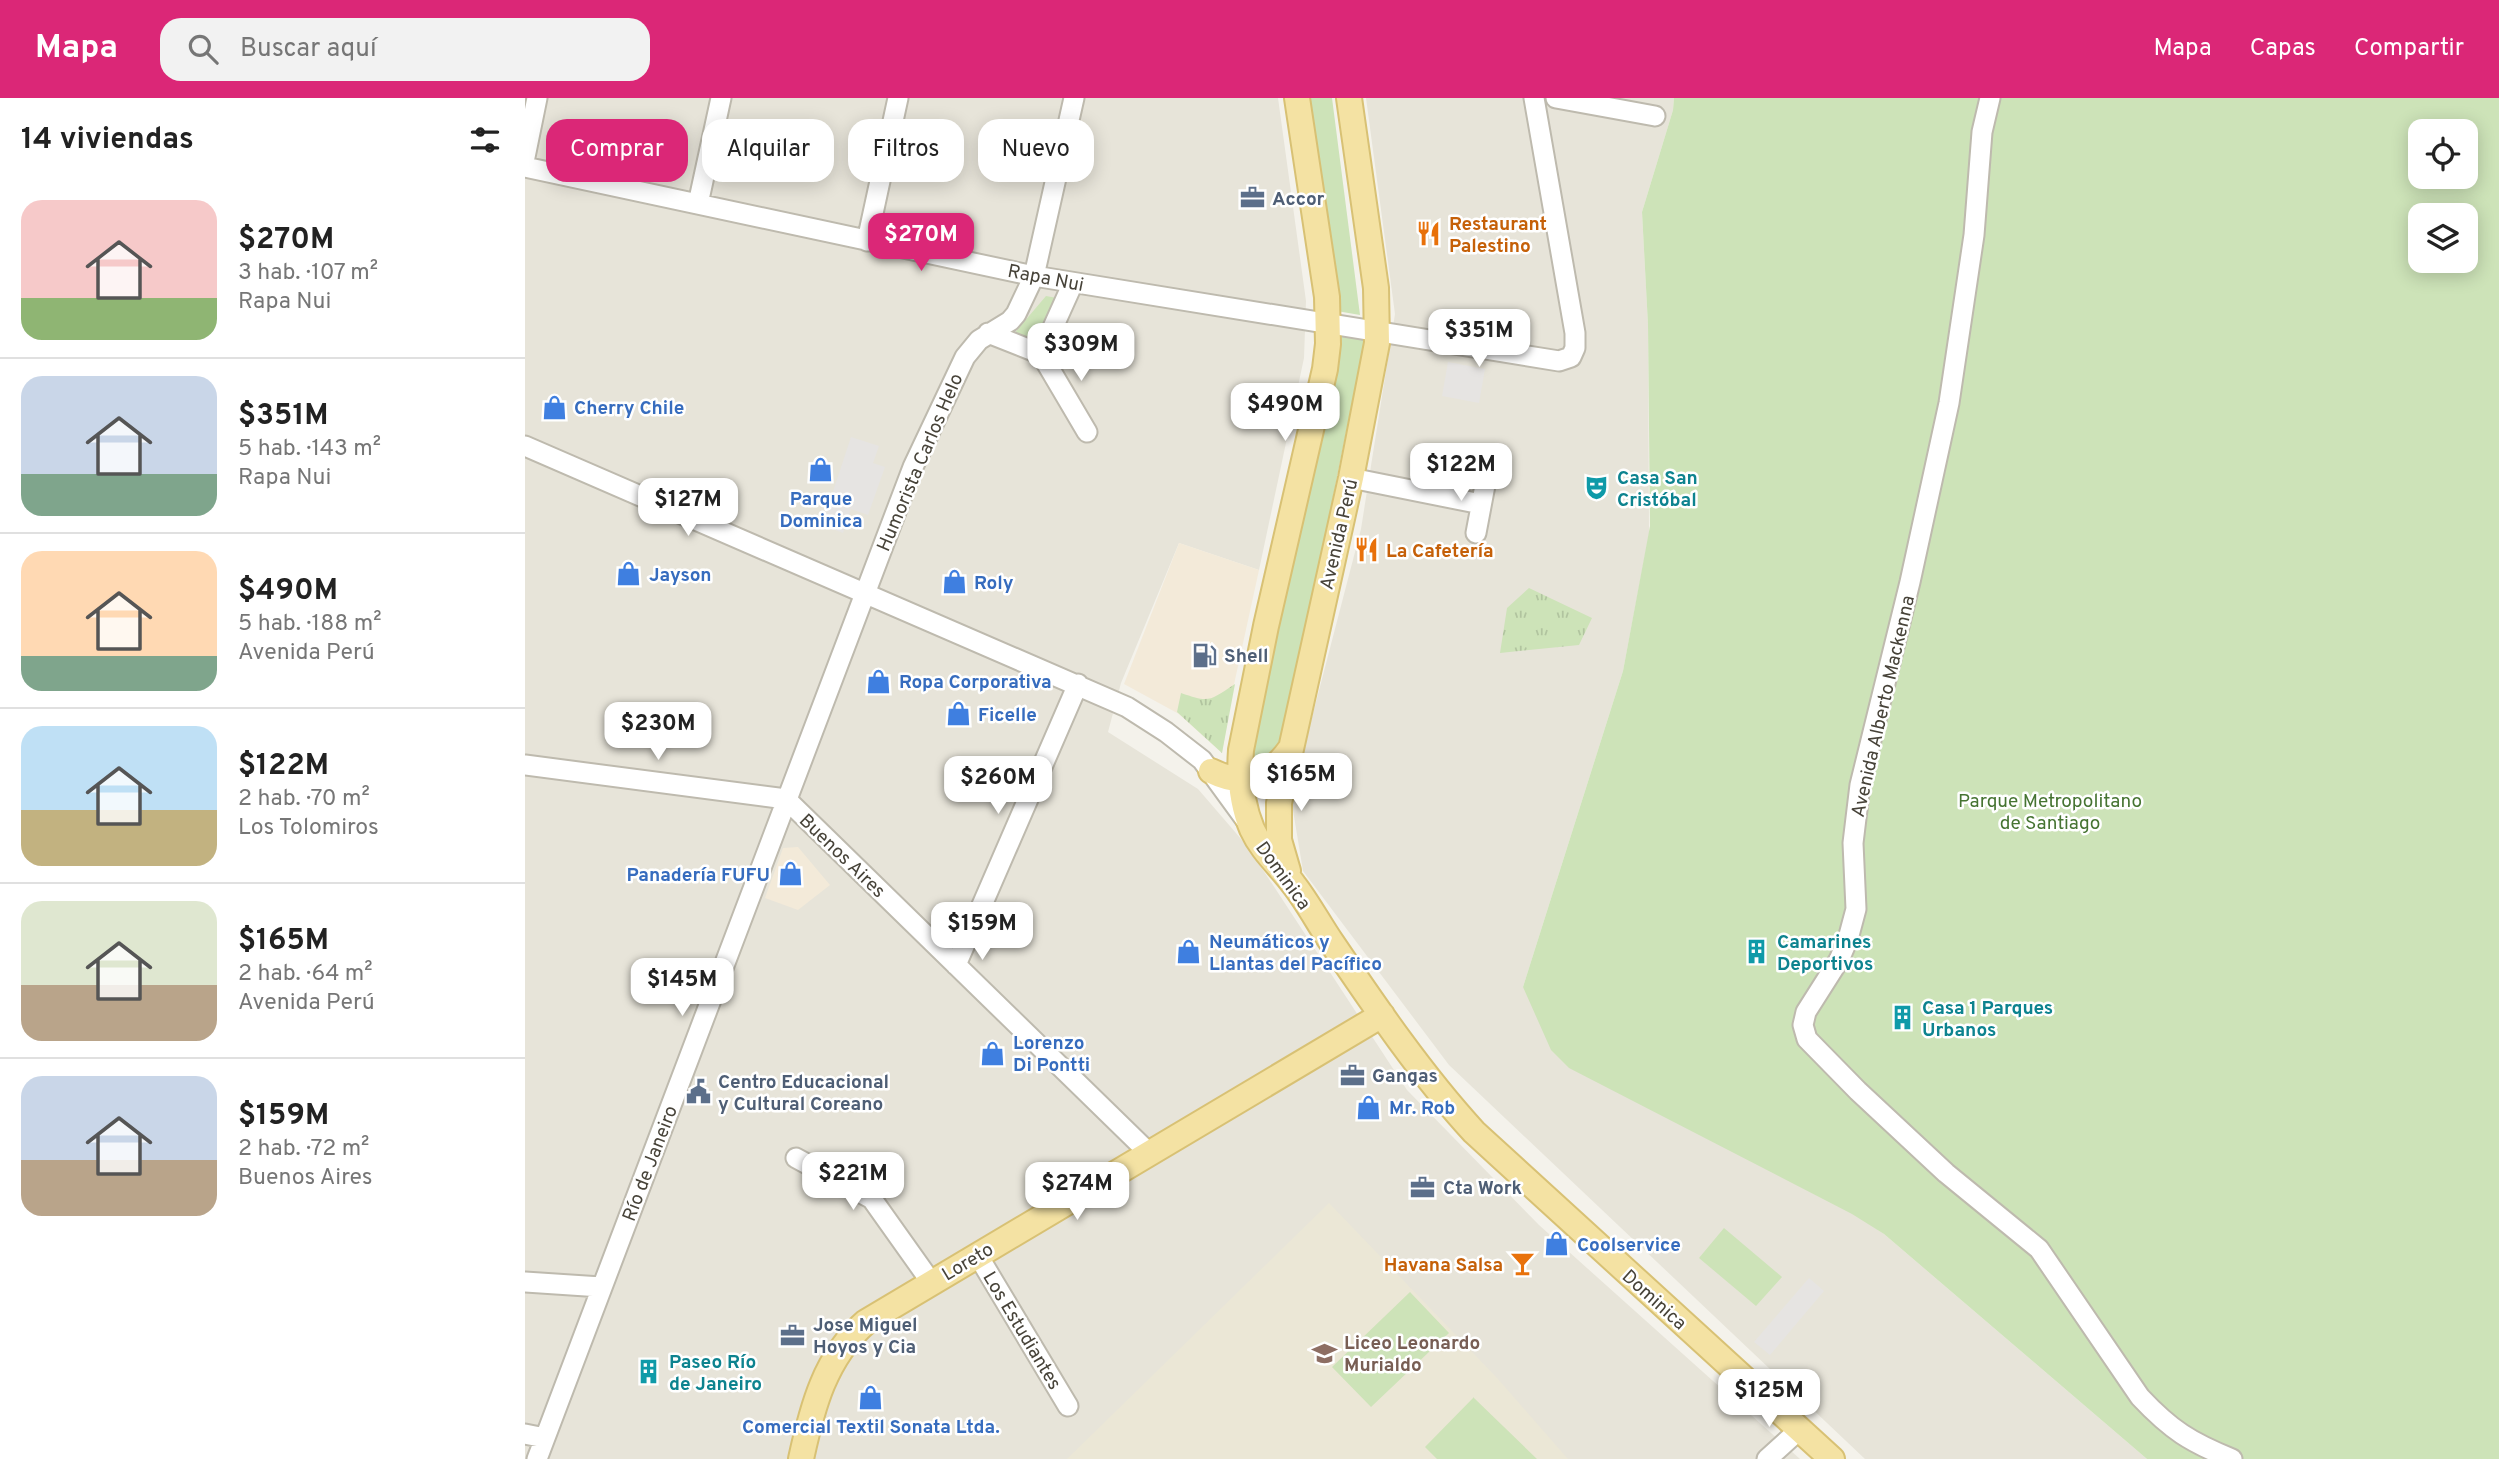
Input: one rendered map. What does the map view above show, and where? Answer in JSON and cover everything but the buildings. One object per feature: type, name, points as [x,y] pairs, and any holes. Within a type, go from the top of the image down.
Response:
[{"type":"main road","points":[[1253,830],[1241,780],[1241,750],[1266,626],[1325,369],[1328,324],[1327,297],[1297,98]]},
{"type":"main road","name":"Avenida Perú","points":[[1294,884],[1281,851],[1277,816],[1301,696],[1351,478],[1373,372],[1378,331],[1375,288],[1349,98]]},
{"type":"main road","points":[[1211,771],[1241,780],[1268,772],[1277,766],[1292,746]]},
{"type":"main road","name":"Dominica","points":[[1253,830],[1272,860],[1294,884],[1431,1083],[1481,1139],[1832,1459]]},
{"type":"main road","name":"Loreto","points":[[801,1459],[823,1380],[843,1345],[866,1322],[1382,1015]]},
{"type":"street","points":[[525,157],[537,98]]},
{"type":"street","points":[[698,204],[722,98]]},
{"type":"street","points":[[867,241],[898,98]]},
{"type":"street","name":"Humorista Carlos Helo","points":[[867,593],[913,467],[959,366],[971,348],[1016,314],[1034,276],[1074,98]]},
{"type":"street","name":"Rapa Nui","points":[[525,167],[1034,276],[1559,361],[1571,357],[1575,348],[1575,333],[1534,98]]},
{"type":"street","points":[[1556,98],[1655,116]]},
{"type":"street","name":"Avenida Alberto Mackenna","points":[[1990,98],[1982,132],[1973,235],[1948,403],[1910,582],[1860,785],[1853,843],[1856,909],[1839,960],[1806,1012],[1803,1025],[1807,1039],[1858,1091],[1946,1173],[2039,1249],[2140,1397],[2184,1437],[2232,1459]]},
{"type":"street","points":[[1041,354],[1073,283]]},
{"type":"street","points":[[988,333],[1041,354],[1087,432]]},
{"type":"street","name":"Dominica","points":[[525,446],[1117,702],[1184,745],[1211,771],[1253,830]]},
{"type":"street","points":[[1351,478],[1481,504]]},
{"type":"street","points":[[1476,533],[1486,480]]},
{"type":"street","name":"Río de Janeiro","points":[[537,1459],[786,799],[867,593]]},
{"type":"street","points":[[956,965],[1078,684]]},
{"type":"street","name":"Buenos Aires","points":[[525,765],[786,799],[1149,1153]]},
{"type":"street","points":[[796,1158],[872,1199],[931,1282]]},
{"type":"street","name":"Los Estudiantes","points":[[978,1254],[1068,1406]]},
{"type":"street","points":[[525,1282],[601,1287]]},
{"type":"street","points":[[1767,1459],[1799,1430]]},
{"type":"street","points":[[525,1434],[545,1438]]},
{"type":"shaded area","points":[[525,98],[1278,98],[1306,301],[1304,358],[1259,570],[1179,543],[1121,683],[1108,732],[1198,789],[1248,847],[1407,1090],[1539,1225],[1800,1459],[525,1459]]},
{"type":"shaded area","points":[[1366,98],[1674,98],[1673,110],[1642,212],[1648,325],[1649,534],[1623,671],[1523,987],[1884,1234],[2147,1459],[1865,1459],[1449,1065],[1303,871],[1291,798],[1361,529],[1395,314]]},
{"type":"shaded area","points":[[1448,362],[1485,369],[1479,403],[1442,396]]},
{"type":"shaded area","points":[[851,437],[879,446],[873,463],[885,467],[868,515],[851,509],[843,533],[822,525]]},
{"type":"shaded area","points":[[1179,543],[1259,570],[1222,753],[1179,714],[1124,684]]},
{"type":"shaded area","points":[[798,847],[830,885],[798,910],[765,898],[783,848]]},
{"type":"shaded area","name":"Liceo Leonardo Murialdo","points":[[1329,1203],[1498,1379],[1568,1459],[1067,1459]]},
{"type":"shaded area","points":[[1809,1278],[1824,1291],[1770,1355],[1754,1342]]},
{"type":"green space","points":[[1303,98],[1332,98],[1360,315],[1331,310]]},
{"type":"green space","name":"Parque Metropolitano de Santiago","points":[[1674,98],[2499,98],[2499,1459],[2147,1459],[1884,1234],[1852,1214],[1569,1068],[1551,1050],[1523,987],[1623,671],[1650,526],[1648,325],[1642,212],[1673,110]]},
{"type":"green space","points":[[1046,296],[1057,298],[1045,345],[1012,336]]},
{"type":"green space","points":[[1334,331],[1365,337],[1285,737],[1277,755],[1245,769]]},
{"type":"green space","points":[[1529,588],[1592,618],[1579,645],[1500,653],[1507,608]]},
{"type":"green space","points":[[1235,684],[1222,753],[1177,712],[1181,693],[1209,699]]},
{"type":"green space","points":[[1724,1228],[1782,1277],[1756,1306],[1699,1258]]},
{"type":"green space","points":[[1410,1292],[1449,1333],[1371,1407],[1332,1367]]},
{"type":"green space","points":[[1474,1397],[1537,1459],[1437,1459],[1425,1447]]},
{"type":"place","name":"Accor","points":[[1252,198]]},
{"type":"place","name":"Restaurant Palestino","points":[[1429,234]]},
{"type":"place","name":"Cherry Chile","points":[[554,407]]},
{"type":"place","name":"Parque Dominica","points":[[821,470]]},
{"type":"place","name":"Casa San Cristóbal","points":[[1597,488]]},
{"type":"place","name":"La Cafetería","points":[[1366,550]]},
{"type":"place","name":"Jayson","points":[[629,574]]},
{"type":"place","name":"Roly","points":[[954,582]]},
{"type":"place","name":"Shell","points":[[1204,655]]},
{"type":"place","name":"Ropa Corporativa","points":[[879,681]]},
{"type":"place","name":"Ficelle","points":[[958,714]]},
{"type":"place","name":"Panadería FUFU","points":[[790,874]]},
{"type":"place","name":"Neumáticos y Llantas del Pacífico","points":[[1189,952]]},
{"type":"place","name":"Camarines Deportivos","points":[[1757,952]]},
{"type":"place","name":"Casa 1 Parques Urbanos","points":[[1902,1018]]},
{"type":"place","name":"Lorenzo Di Pontti","points":[[993,1053]]},
{"type":"place","name":"Gangas","points":[[1352,1075]]},
{"type":"place","name":"Centro Educacional y Cultural Coreano","points":[[698,1092]]},
{"type":"place","name":"Mr. Rob","points":[[1369,1107]]},
{"type":"place","name":"Cta Work","points":[[1423,1187]]},
{"type":"place","name":"Coolservice","points":[[1557,1244]]},
{"type":"place","name":"Havana Salsa","points":[[1523,1264]]},
{"type":"place","name":"Jose Miguel Hoyos y Cia","points":[[793,1335]]},
{"type":"place","name":"Liceo Leonardo Murialdo","points":[[1324,1353]]},
{"type":"place","name":"Paseo Río de Janeiro","points":[[649,1372]]},
{"type":"place","name":"Comercial Textil Sonata Ltda.","points":[[871,1398]]}]
